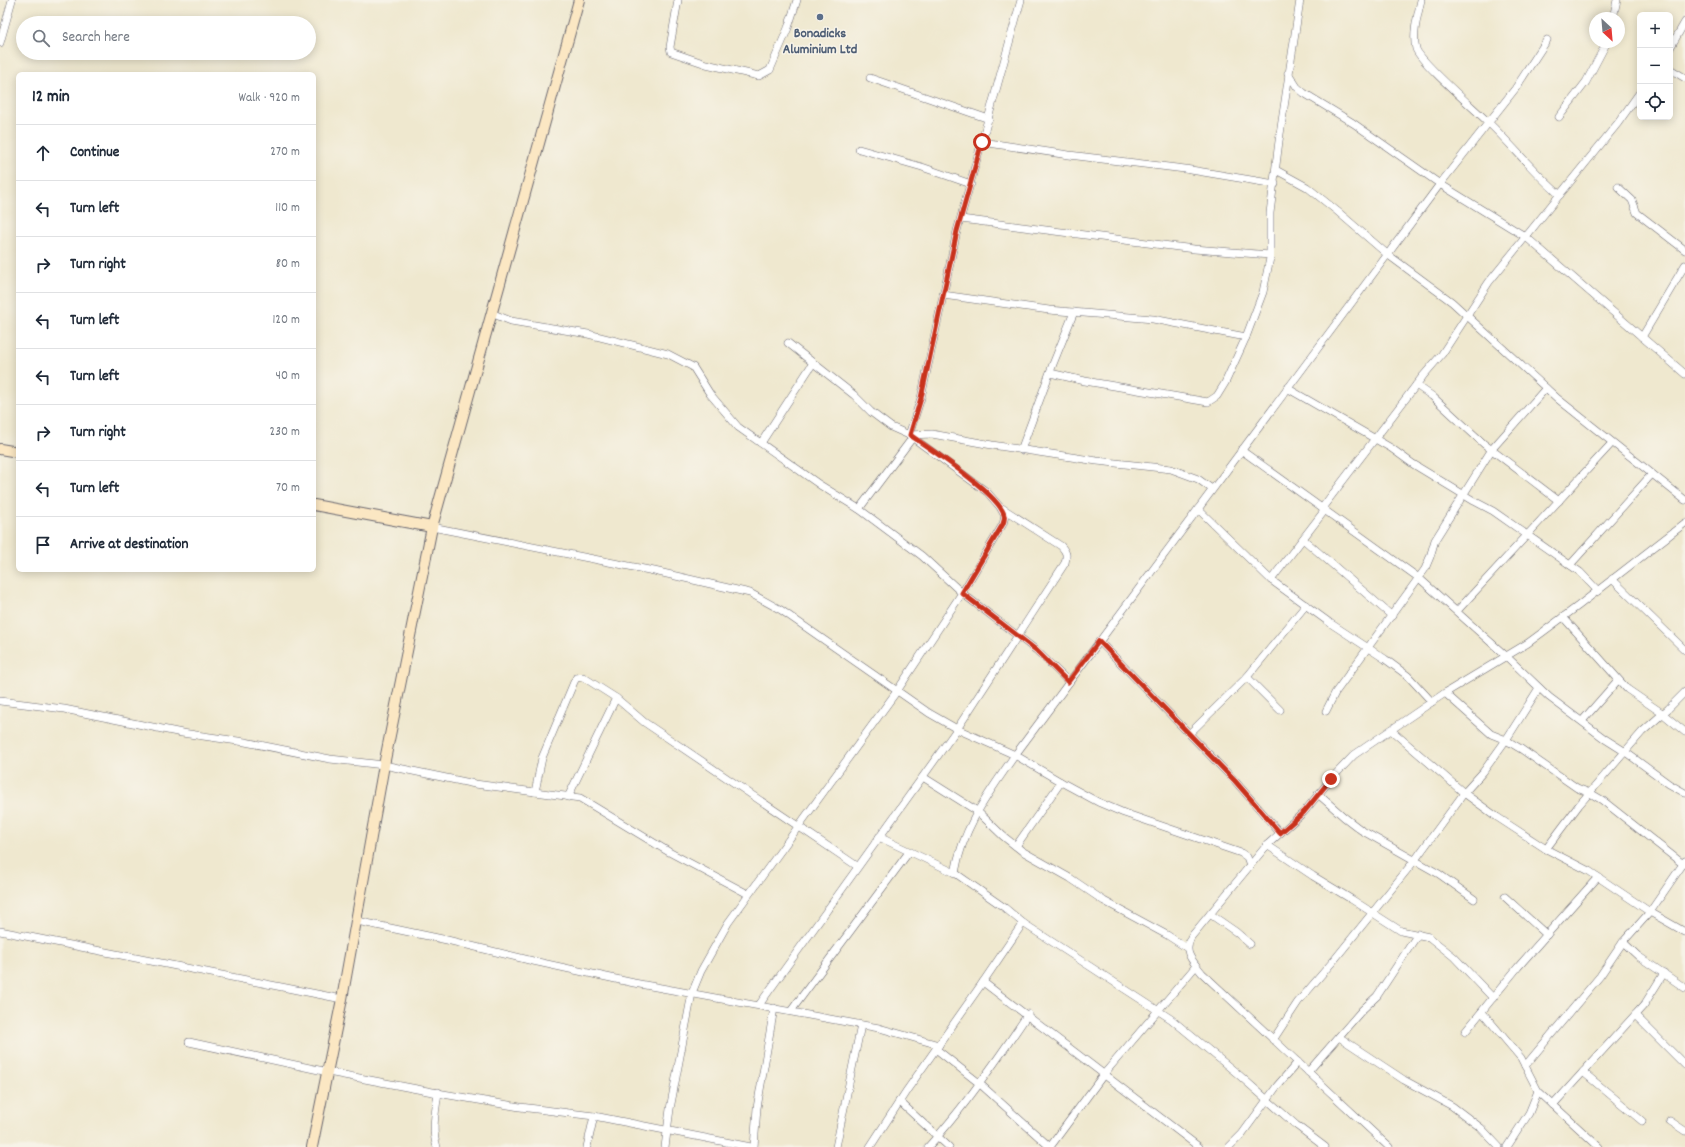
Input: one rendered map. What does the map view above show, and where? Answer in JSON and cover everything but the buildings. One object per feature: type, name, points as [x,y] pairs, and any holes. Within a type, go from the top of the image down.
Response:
[{"type":"street","points":[[1,39],[12,0]]},
{"type":"street","points":[[312,1147],[357,921],[384,766],[432,527],[580,0]]},
{"type":"street","points":[[678,0],[671,40],[671,52],[706,64],[759,76],[770,70],[788,28],[797,0]]},
{"type":"street","points":[[860,509],[911,436],[921,398],[961,219],[1021,0]]},
{"type":"street","points":[[1050,373],[1085,382],[1208,402],[1217,396],[1225,383],[1246,338],[1263,292],[1270,255],[1270,213],[1275,184],[1279,141],[1300,0]]},
{"type":"street","points":[[1421,0],[1415,41],[1417,50],[1428,64],[1489,122],[1544,181],[1560,195]]},
{"type":"street","points":[[1614,12],[1617,0]]},
{"type":"street","points":[[1673,43],[1685,22]]},
{"type":"street","points":[[955,873],[958,853],[977,811],[1015,755],[1440,184],[1515,89],[1547,40]]},
{"type":"street","points":[[1559,117],[1586,82],[1604,48]]},
{"type":"street","points":[[1673,71],[1685,78]]},
{"type":"street","points":[[1288,73],[1292,81],[1301,90],[1354,124],[1440,184],[1526,237],[1685,374]]},
{"type":"street","points":[[870,78],[989,118]]},
{"type":"street","points":[[1271,580],[1303,539],[1323,509],[1416,385],[1442,354],[1489,282],[1618,123],[1637,96]]},
{"type":"street","points":[[982,142],[1069,155],[1185,169],[1275,184]]},
{"type":"street","points":[[859,149],[922,167],[971,184]]},
{"type":"street","points":[[1276,170],[1307,187],[1388,254],[1452,302],[1546,388],[1612,443],[1685,500]]},
{"type":"street","points":[[1618,187],[1632,200],[1637,213],[1685,250]]},
{"type":"street","points":[[961,219],[1186,248],[1270,255]]},
{"type":"street","points":[[1642,337],[1685,265]]},
{"type":"street","points":[[943,295],[1074,312],[1153,319],[1246,338]]},
{"type":"street","points":[[1021,450],[1074,312]]},
{"type":"street","points":[[491,313],[511,321],[588,334],[668,354],[693,368],[710,394],[738,427],[820,485],[860,509],[922,556],[962,593],[1036,650],[1068,682]]},
{"type":"street","points":[[665,1147],[692,993],[701,971],[728,923],[748,894],[897,691],[962,593],[1003,524],[1005,516],[1000,507],[987,492],[911,436],[891,427],[871,412],[854,395],[788,343]]},
{"type":"street","points":[[761,443],[813,363]]},
{"type":"street","points":[[1416,385],[1432,396],[1484,444],[1559,501]]},
{"type":"street","points":[[1287,388],[1376,439],[1474,501],[1493,511],[1580,572],[1598,591]]},
{"type":"street","points":[[1326,711],[1335,693],[1367,647],[1392,616],[1419,578],[1430,557],[1435,540],[1492,449],[1546,388]]},
{"type":"street","points":[[911,436],[932,434],[1021,450],[1097,461],[1172,469],[1198,479],[1212,489]]},
{"type":"street","points":[[1457,612],[1612,443]]},
{"type":"street","points":[[0,449],[16,452]]},
{"type":"street","points":[[1241,450],[1419,578],[1506,656],[1539,688],[1605,740],[1624,751],[1669,784],[1685,793]]},
{"type":"street","points":[[1570,565],[1652,474]]},
{"type":"street","points":[[316,505],[654,571],[750,593],[781,610],[897,691],[957,728],[1015,755],[1098,802],[1124,813],[1241,853],[1246,857],[1250,865]]},
{"type":"street","points":[[759,1005],[957,728],[1064,563],[1067,556],[1066,552],[1061,546],[1000,507]]},
{"type":"street","points":[[1198,509],[1271,580],[1408,676],[1432,702]]},
{"type":"street","points":[[1389,1147],[1217,988],[1196,966],[1188,955],[1187,948],[1191,937],[1267,845],[1304,812],[1318,794],[1354,755],[1445,693],[1506,656],[1564,617],[1685,523]]},
{"type":"street","points":[[1303,539],[1392,616]]},
{"type":"street","points":[[1612,579],[1685,650]]},
{"type":"street","points":[[1190,734],[1247,678],[1306,605]]},
{"type":"street","points":[[1564,617],[1618,680],[1643,701],[1662,713],[1685,732]]},
{"type":"street","points":[[1099,641],[1235,781],[1280,833]]},
{"type":"street","points":[[535,792],[542,758],[576,678],[583,678],[616,698],[644,722],[858,866]]},
{"type":"street","points":[[1247,678],[1280,710]]},
{"type":"street","points":[[1582,721],[1618,680]]},
{"type":"street","points":[[1273,1040],[1298,1002],[1335,959],[1415,860],[1464,793],[1483,772],[1506,740],[1539,688]]},
{"type":"street","points":[[1546,849],[1624,751],[1685,692]]},
{"type":"street","points":[[1445,693],[1491,734],[1506,740],[1577,788],[1590,792],[1684,862],[1650,912],[1623,942],[1600,976],[1525,1066]]},
{"type":"street","points":[[568,797],[616,698]]},
{"type":"street","points":[[0,701],[64,709],[182,733],[245,742],[330,759],[384,766],[476,784],[580,798],[669,852],[748,894]]},
{"type":"street","points":[[1392,730],[1464,793],[1497,817],[1546,849],[1598,877],[1650,912],[1685,932]]},
{"type":"street","points":[[923,777],[977,811],[1022,851],[1070,878],[1104,901],[1167,935],[1187,948]]},
{"type":"street","points":[[1016,846],[1061,782]]},
{"type":"street","points":[[1318,794],[1360,830],[1439,874],[1474,899]]},
{"type":"street","points":[[879,837],[955,873],[1005,908],[1023,923],[1159,1011],[1206,1047],[1296,1126],[1325,1147]]},
{"type":"street","points":[[1267,845],[1313,876],[1352,898],[1401,931],[1429,937],[1454,956],[1493,998]]},
{"type":"street","points":[[791,1011],[909,852]]},
{"type":"street","points":[[1465,1032],[1518,967],[1598,877]]},
{"type":"street","points":[[1505,897],[1547,935]]},
{"type":"street","points":[[1210,914],[1250,944]]},
{"type":"street","points":[[357,921],[634,983],[879,1028],[937,1047],[1050,1147],[1104,1074],[1196,966]]},
{"type":"street","points":[[870,1147],[899,1101],[1023,923]]},
{"type":"street","points":[[0,931],[342,999]]},
{"type":"street","points":[[1308,1072],[1362,1010],[1377,996],[1418,934]]},
{"type":"street","points":[[1623,942],[1638,956],[1685,988]]},
{"type":"street","points":[[1553,1105],[1644,1005],[1664,973]]},
{"type":"street","points":[[983,982],[1028,1014],[1198,1147]]},
{"type":"street","points":[[189,1042],[328,1072],[520,1107],[594,1116],[752,1147],[774,1008]]},
{"type":"street","points":[[1482,1012],[1521,1058],[1538,1091],[1599,1147]]},
{"type":"street","points":[[928,1147],[979,1083],[1028,1014]]},
{"type":"street","points":[[1635,1015],[1685,1065]]},
{"type":"street","points":[[836,1147],[861,1024]]},
{"type":"street","points":[[1339,1037],[1404,1080],[1452,1106],[1481,1128],[1499,1147]]},
{"type":"street","points":[[1229,1147],[1242,1134],[1277,1086],[1298,1062]]},
{"type":"street","points":[[1583,1072],[1642,1121]]},
{"type":"street","points":[[1507,1147],[1529,1113],[1538,1091]]},
{"type":"street","points":[[437,1147],[434,1139],[434,1127],[438,1092]]},
{"type":"street","points":[[899,1101],[949,1147]]},
{"type":"street","points":[[587,1147],[594,1116]]},
{"type":"street","points":[[1670,1121],[1685,1131]]},
{"type":"place","name":"Bonadicks Aluminium Ltd","points":[[820,17]]},
{"type":"route","points":[[982,142],[957,231],[921,398],[910,435],[987,492],[1000,507],[1005,516],[1003,524],[962,593],[1036,650],[1068,682],[1099,641],[1235,781],[1280,833],[1304,812],[1331,779]]}]
